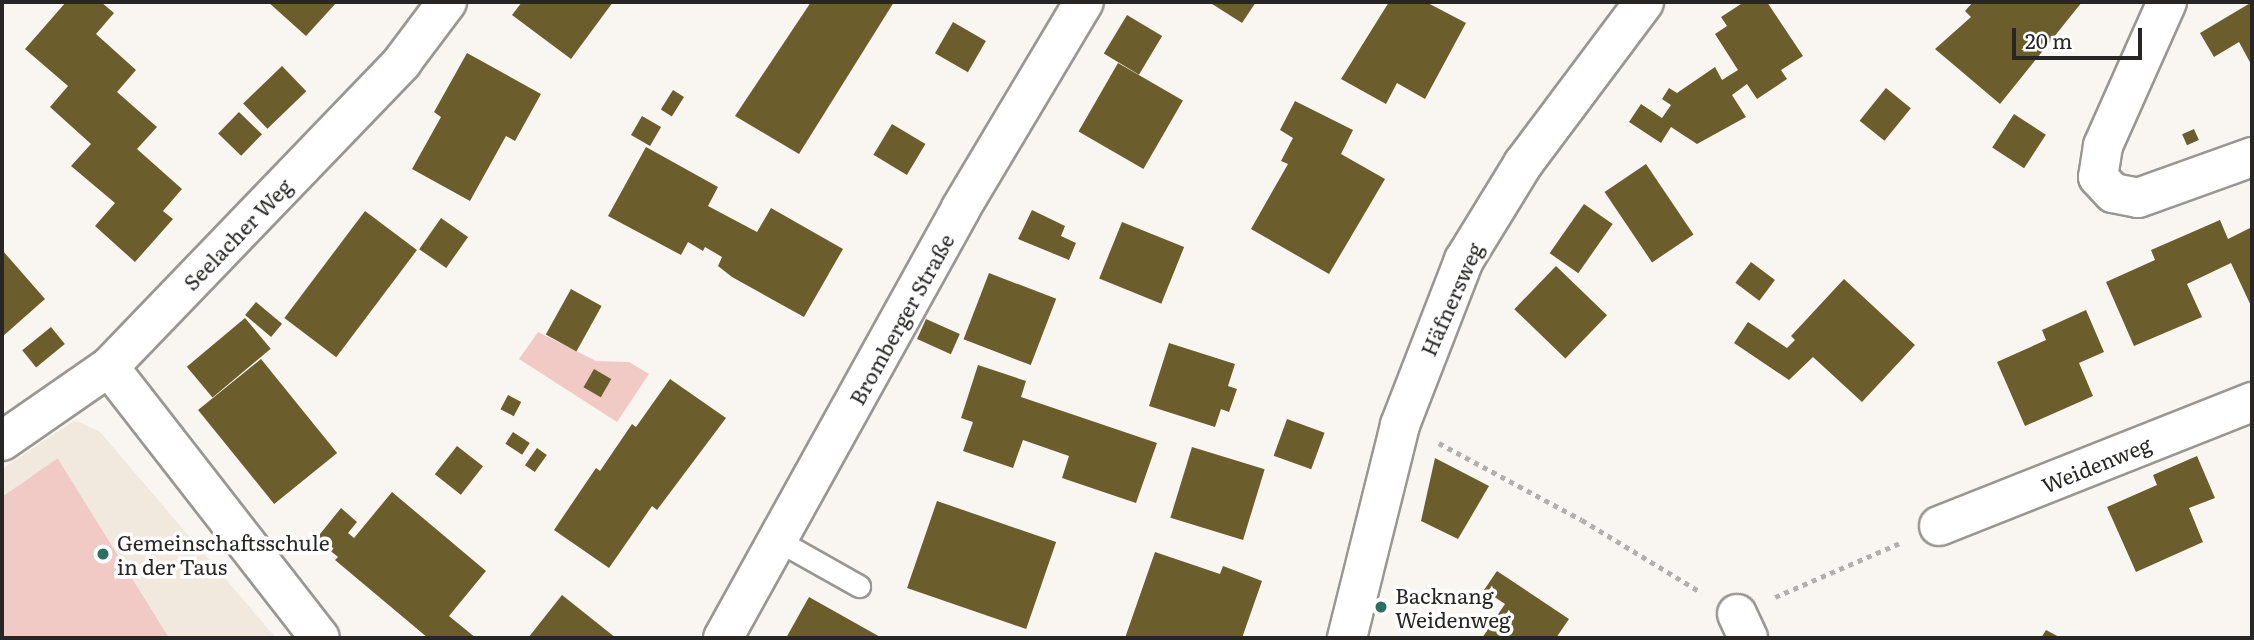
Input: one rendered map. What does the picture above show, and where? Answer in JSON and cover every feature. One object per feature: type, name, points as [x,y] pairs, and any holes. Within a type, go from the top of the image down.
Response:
[{"type":"street","name":"Seelacher Weg","points":[[2,440],[109,367],[402,62],[447,2]]},
{"type":"street","name":"Bromberger Straße","points":[[723,638],[961,208],[1084,2]]},
{"type":"street","name":"Häfnersweg","points":[[1347,638],[1401,425],[1464,260],[1523,164],[1644,2]]},
{"type":"street","points":[[2167,2],[2103,146],[2098,177],[2113,193],[2138,198],[2252,157]]},
{"type":"street","points":[[109,367],[320,638]]},
{"type":"street","name":"Weidenweg","points":[[1939,526],[2252,402]]},
{"type":"lane","points":[[779,541],[859,586]]},
{"type":"path","points":[[1476,460],[1742,626],[1939,526]]},
{"type":"shaded area","points":[[538,332],[596,361],[629,362],[649,374],[617,422],[519,359]]},
{"type":"shaded area","name":"Gemeinschaftsschule in der Taus","points":[[75,420],[100,432],[276,638],[2,638],[2,469]]},
{"type":"shaded area","points":[[58,458],[169,638],[2,638],[2,497]]},
{"type":"building","points":[[66,2],[101,2],[114,13],[96,34],[136,70],[117,92],[157,127],[137,149],[182,189],[163,211],[173,219],[135,262],[95,226],[115,203],[71,166],[91,144],[50,107],[68,86],[25,49]]},
{"type":"building","points":[[268,2],[337,2],[306,36]]},
{"type":"building","points":[[522,2],[613,2],[571,59],[512,15]]},
{"type":"building","points":[[811,2],[894,2],[799,154],[735,116]]},
{"type":"building","points":[[1209,2],[1256,2],[1242,23]]},
{"type":"building","points":[[1389,2],[1426,2],[1466,23],[1425,99],[1397,83],[1386,104],[1341,79]]},
{"type":"building","points":[[1744,2],[1767,2],[1803,56],[1781,70],[1787,79],[1757,99],[1747,84],[1732,95],[1746,117],[1697,144],[1671,127],[1661,143],[1629,122],[1641,104],[1662,118],[1671,105],[1662,99],[1669,88],[1677,93],[1715,67],[1722,80],[1738,70],[1715,34],[1727,26],[1721,17]]},
{"type":"building","points":[[1973,2],[2082,2],[2000,104],[1935,49],[1971,17],[1965,11]]},
{"type":"building","points":[[2252,2],[2252,66],[2239,42],[2214,57],[2200,33]]},
{"type":"building","points":[[1127,15],[1162,36],[1139,75],[1104,54]]},
{"type":"building","points":[[953,22],[986,41],[968,72],[935,53]]},
{"type":"building","points":[[467,53],[541,94],[515,141],[506,136],[470,201],[412,169],[441,117],[434,112]]},
{"type":"building","points":[[1118,63],[1183,100],[1143,169],[1078,131]]},
{"type":"building","points":[[282,66],[306,91],[267,129],[243,104]]},
{"type":"building","points":[[1886,88],[1911,108],[1884,141],[1860,121]]},
{"type":"building","points":[[673,90],[684,97],[672,116],[661,110]]},
{"type":"building","points":[[1295,101],[1353,130],[1341,154],[1385,179],[1329,274],[1251,229],[1288,164],[1281,161],[1293,138],[1280,130]]},
{"type":"building","points":[[239,112],[262,134],[241,156],[218,134]]},
{"type":"building","points":[[2014,114],[2046,135],[2024,168],[1992,148]]},
{"type":"building","points":[[642,116],[661,127],[650,146],[631,135]]},
{"type":"building","points":[[892,124],[925,144],[907,175],[873,155]]},
{"type":"building","points":[[2194,129],[2199,140],[2187,145],[2182,134]]},
{"type":"building","points":[[646,147],[718,187],[708,206],[757,232],[771,208],[843,249],[804,317],[732,277],[718,266],[722,257],[705,247],[703,251],[688,242],[681,255],[608,216]]},
{"type":"building","points":[[1646,164],[1694,234],[1652,262],[1605,192]]},
{"type":"building","points":[[1584,204],[1613,224],[1578,273],[1550,253]]},
{"type":"building","points":[[1032,210],[1065,226],[1061,236],[1076,243],[1069,260],[1018,239]]},
{"type":"building","points":[[365,211],[417,250],[336,357],[284,318]]},
{"type":"building","points":[[441,218],[468,237],[446,268],[419,249]]},
{"type":"building","points":[[2220,220],[2228,239],[2252,227],[2252,308],[2231,263],[2187,284],[2202,317],[2134,346],[2106,282],[2155,260],[2151,250]]},
{"type":"building","points":[[1122,222],[1184,247],[1161,304],[1099,279]]},
{"type":"building","points":[[2,252],[45,299],[2,337]]},
{"type":"building","points":[[1751,262],[1775,280],[1759,301],[1735,283]]},
{"type":"building","points":[[1556,266],[1607,315],[1565,358],[1514,309]]},
{"type":"building","points":[[989,273],[1056,299],[1031,365],[964,339]]},
{"type":"building","points":[[1844,279],[1915,345],[1862,402],[1813,357],[1789,380],[1734,343],[1748,322],[1787,348],[1795,340],[1791,336]]},
{"type":"building","points":[[571,289],[602,306],[576,351],[546,334]]},
{"type":"building","points":[[256,302],[282,324],[271,337],[245,315]]},
{"type":"building","points":[[2086,310],[2104,352],[2079,363],[2093,396],[2025,426],[1997,362],[2046,340],[2042,330]]},
{"type":"building","points":[[245,318],[271,349],[212,397],[187,367]]},
{"type":"building","points":[[926,319],[960,334],[951,354],[917,339]]},
{"type":"building","points":[[51,327],[65,344],[36,367],[22,350]]},
{"type":"building","points":[[1169,343],[1235,364],[1228,386],[1237,389],[1229,412],[1221,409],[1215,427],[1149,406]]},
{"type":"building","points":[[261,359],[337,453],[274,504],[198,410]]},
{"type":"building","points":[[978,365],[1026,381],[1021,397],[1157,443],[1136,503],[1062,478],[1069,456],[1023,440],[1013,468],[963,451],[973,422],[961,418]]},
{"type":"building","points":[[594,369],[611,379],[601,397],[584,387]]},
{"type":"building","points":[[670,379],[726,418],[657,510],[652,506],[609,568],[554,530],[596,468],[600,471],[632,424],[636,427]]},
{"type":"building","points":[[508,395],[521,402],[514,416],[500,409]]},
{"type":"building","points":[[1287,419],[1325,433],[1311,469],[1274,456]]},
{"type":"building","points":[[513,432],[530,443],[522,455],[505,444]]},
{"type":"building","points":[[457,446],[483,466],[461,495],[435,474]]},
{"type":"building","points":[[1192,447],[1265,469],[1243,540],[1170,518]]},
{"type":"building","points":[[537,448],[547,455],[535,472],[525,465]]},
{"type":"building","points":[[2197,456],[2215,498],[2189,508],[2203,542],[2136,572],[2107,507],[2157,485],[2153,475]]},
{"type":"building","points":[[1435,458],[1489,486],[1458,539],[1421,521]]},
{"type":"building","points":[[392,492],[486,571],[449,616],[476,638],[428,638],[335,560],[338,557],[316,539],[341,508],[357,522],[348,533],[354,538]]},
{"type":"building","points":[[937,501],[1056,542],[1026,629],[907,588]]},
{"type":"building","points":[[1155,552],[1220,574],[1223,566],[1262,581],[1242,638],[1125,638]]},
{"type":"building","points":[[1497,571],[1569,619],[1556,638],[1482,638],[1505,604],[1484,590]]},
{"type":"building","points":[[562,595],[616,638],[528,638]]},
{"type":"building","points":[[809,597],[882,638],[786,638]]},
{"type":"building","points":[[2046,630],[2061,638],[2041,638]]},
{"type":"place","name":"Gemeinschaftsschule in der Taus","points":[[103,554]]},
{"type":"place","name":"Backnang Weidenweg","points":[[1381,607]]}]
